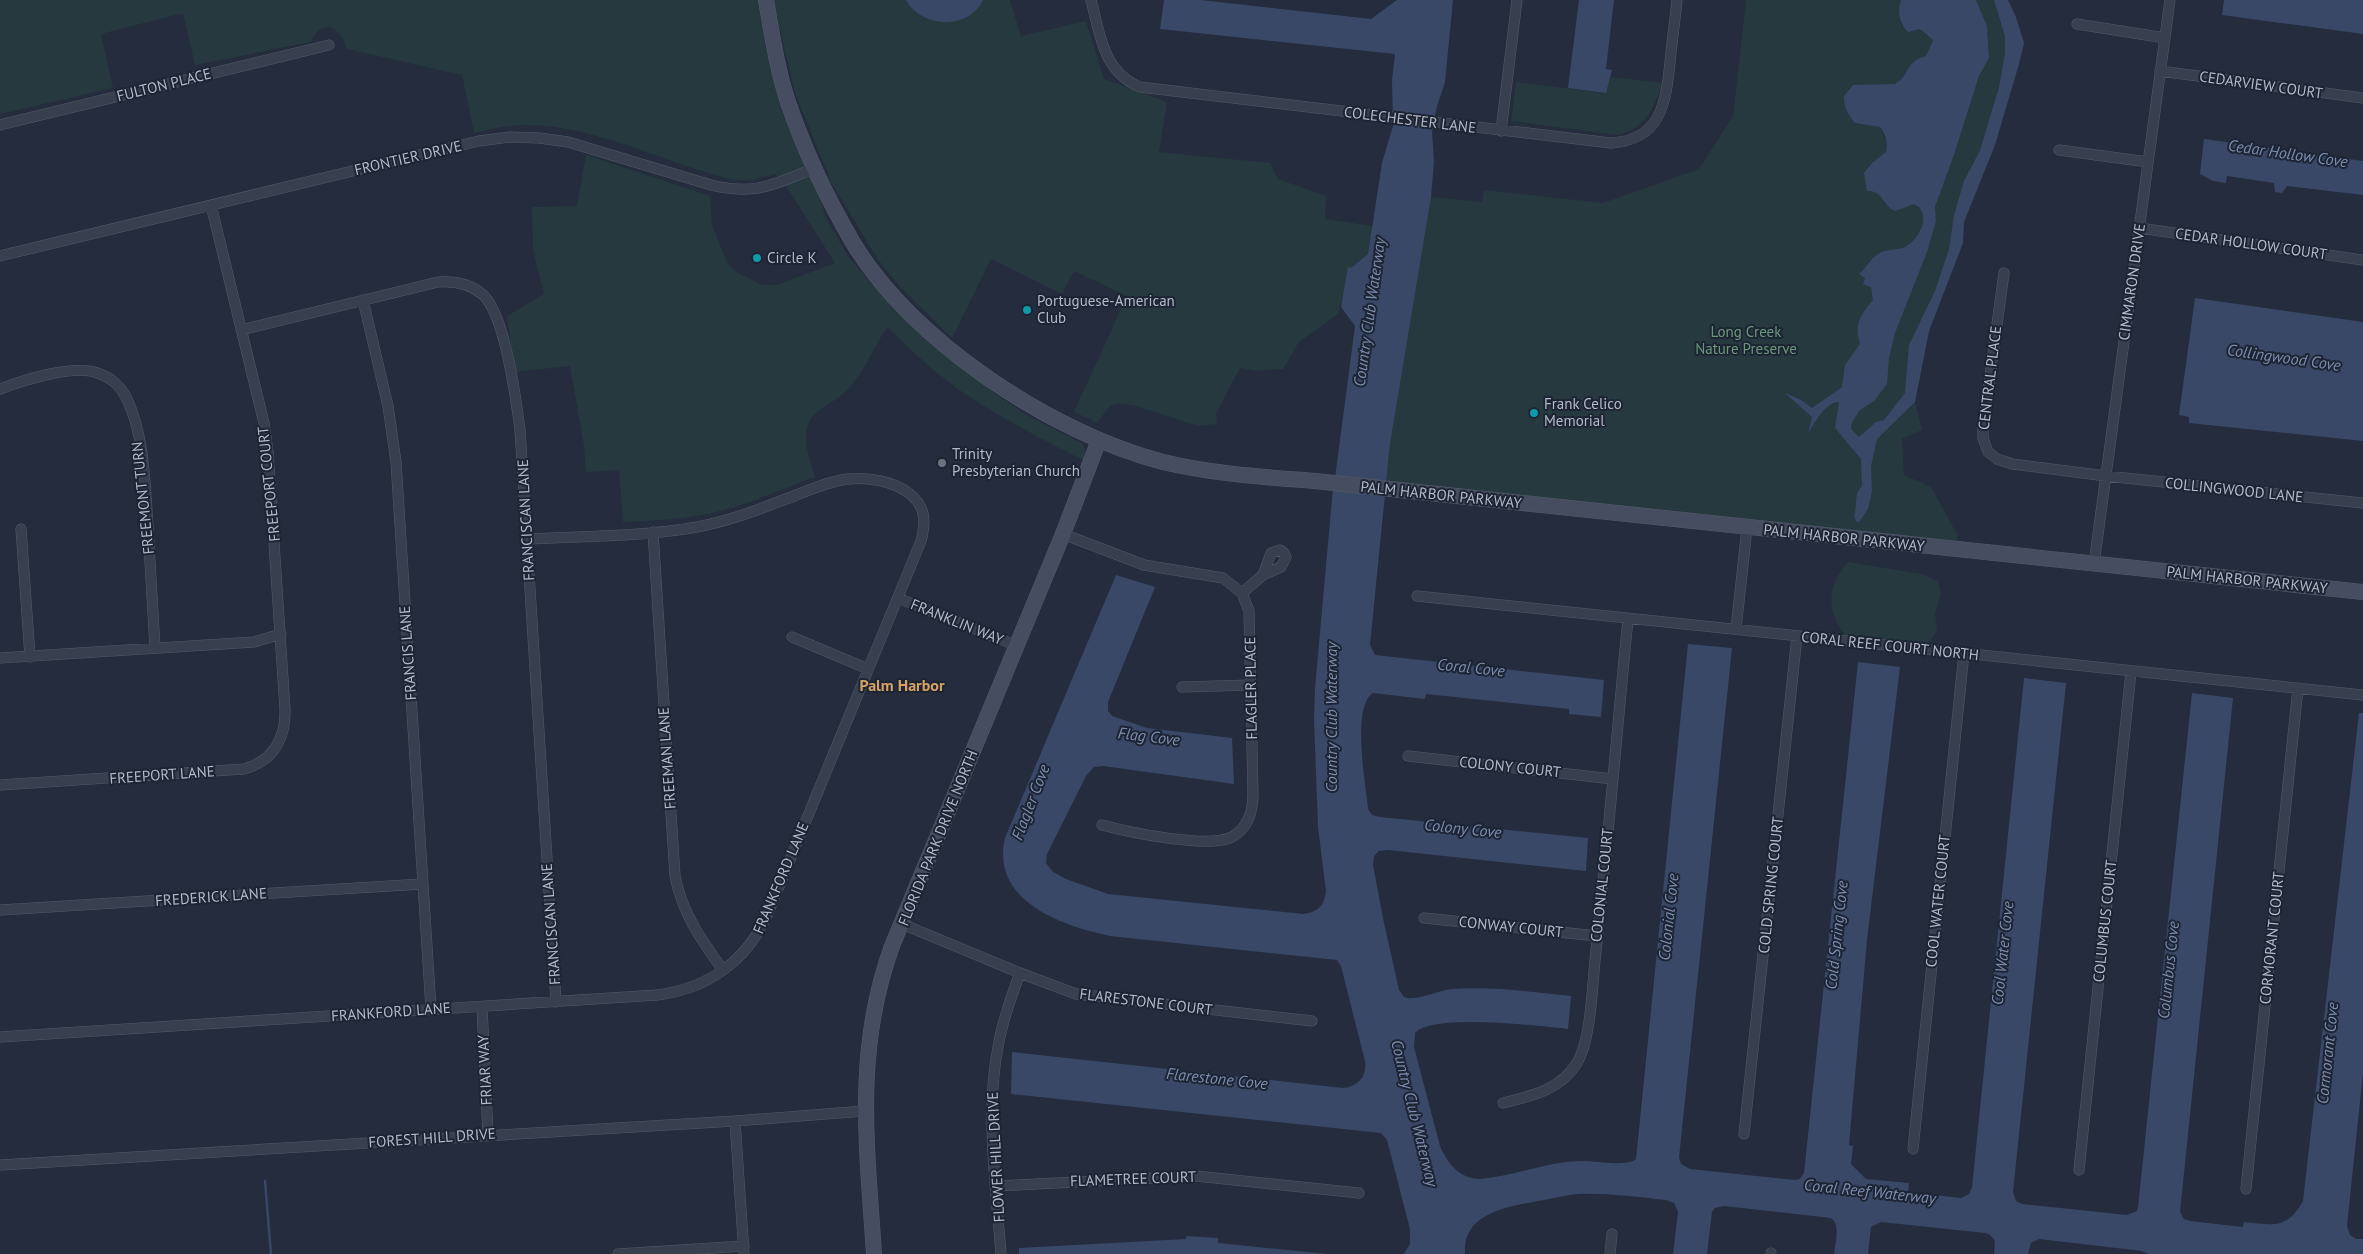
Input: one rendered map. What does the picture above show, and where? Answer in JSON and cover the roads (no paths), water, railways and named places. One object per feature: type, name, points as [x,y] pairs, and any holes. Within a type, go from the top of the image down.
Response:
[{"type":"street","name":"PALM HARBOR PARKWAY","points":[[766,0],[788,101],[815,168],[852,241],[888,288],[926,327],[964,360],[1013,395],[1058,421],[1099,440],[1144,456],[1186,467],[1237,474],[2363,592]]},
{"type":"street","name":"COLECHESTER LANE","points":[[1091,0],[1110,62],[1123,79],[1140,87],[1611,143],[1634,138],[1647,130],[1658,119],[1664,102],[1677,0]]},
{"type":"street","points":[[1501,131],[1517,0]]},
{"type":"street","name":"CIMMARON DRIVE","points":[[2094,564],[2170,0]]},
{"type":"street","points":[[2077,24],[2165,38]]},
{"type":"street","name":"FULTON PLACE","points":[[0,125],[329,44]]},
{"type":"street","name":"CEDARVIEW COURT","points":[[2160,71],[2363,98]]},
{"type":"street","name":"FRONTIER DRIVE","points":[[0,256],[479,141],[510,137],[568,142],[711,185],[735,190],[760,189],[815,168]]},
{"type":"street","points":[[2059,150],[2148,162]]},
{"type":"street","name":"FREEPORT COURT","points":[[211,205],[264,423],[268,452],[286,708]]},
{"type":"street","name":"CEDAR HOLLOW COURT","points":[[2140,228],[2363,260]]},
{"type":"street","name":"CENTRAL PLACE","points":[[2004,273],[1984,420],[1983,438],[1986,448],[1996,459],[2006,462],[2106,476]]},
{"type":"street","name":"FRANCISCAN LANE","points":[[241,330],[446,281],[466,284],[482,293],[488,300],[498,321],[515,396],[520,437],[556,1002]]},
{"type":"street","name":"FRANCIS LANE","points":[[363,300],[384,387],[394,442],[431,1009]]},
{"type":"street","name":"FREEMONT TURN","points":[[0,389],[66,372],[87,370],[112,380],[126,398],[136,430],[143,471],[155,648]]},
{"type":"street","name":"FLORIDA PARK DRIVE NORTH","points":[[874,1254],[864,1111],[870,1028],[879,985],[902,924],[1063,534],[1099,440]]},
{"type":"street","name":"COLLINGWOOD LANE","points":[[2106,476],[2363,503]]},
{"type":"street","name":"FRANKFORD LANE","points":[[0,1037],[482,1007],[677,992],[704,982],[724,970],[748,948],[765,922],[921,541],[925,517],[922,506],[906,491],[890,484],[859,478],[838,481],[727,520],[695,527],[653,532],[527,539]]},
{"type":"street","points":[[21,528],[30,656]]},
{"type":"street","points":[[1736,629],[1747,528]]},
{"type":"street","name":"FREEMAN LANE","points":[[653,532],[675,876],[681,899],[691,923],[724,970]]},
{"type":"street","points":[[1063,534],[1144,565],[1218,576],[1232,583],[1242,593],[1263,575]]},
{"type":"street","name":"FLAGLER PLACE","points":[[1102,825],[1128,832],[1208,841],[1228,838],[1238,832],[1250,815],[1253,802],[1249,611],[1242,593]]},
{"type":"street","name":"CORAL REEF COURT NORTH","points":[[1417,596],[2363,695]]},
{"type":"street","name":"FRANKLIN WAY","points":[[898,598],[1017,646]]},
{"type":"street","name":"COLONIAL COURT","points":[[1503,1103],[1542,1092],[1557,1085],[1570,1073],[1579,1058],[1587,1031],[1628,619]]},
{"type":"street","points":[[0,658],[254,642],[281,634]]},
{"type":"street","name":"COLD SPRING COURT","points":[[1744,1134],[1797,636]]},
{"type":"street","points":[[792,637],[868,669]]},
{"type":"street","name":"COOL WATER COURT","points":[[1913,1149],[1964,653]]},
{"type":"street","name":"COLUMBUS COURT","points":[[2079,1170],[2131,672]]},
{"type":"street","points":[[1182,687],[1251,685]]},
{"type":"street","name":"CORMORANT COURT","points":[[2246,1189],[2298,688]]},
{"type":"street","name":"FREEPORT LANE","points":[[0,785],[238,770],[251,767],[264,760],[279,743],[284,730],[286,708]]},
{"type":"street","name":"COLONY COURT","points":[[1408,756],[1613,779]]},
{"type":"street","name":"FREDERICK LANE","points":[[0,910],[422,884]]},
{"type":"street","name":"CONWAY COURT","points":[[1424,918],[1597,936]]},
{"type":"street","name":"FLARESTONE COURT","points":[[902,924],[1020,973],[1085,996],[1312,1021]]},
{"type":"street","name":"FLOWER HILL DRIVE","points":[[1001,1254],[992,1119],[994,1072],[1003,1024],[1020,973]]},
{"type":"street","name":"FRIAR WAY","points":[[482,1007],[488,1134]]},
{"type":"street","name":"FOREST HILL DRIVE","points":[[0,1165],[488,1134],[735,1121],[864,1111]]},
{"type":"street","points":[[618,1254],[744,1250],[735,1121]]},
{"type":"street","name":"FLAMETREE COURT","points":[[996,1186],[1196,1176],[1359,1193]]},
{"type":"street","points":[[1610,1254],[1612,1234]]},
{"type":"water","points":[[906,0],[983,0],[976,10],[967,17],[957,21],[945,22],[934,21],[923,16],[913,10]]},
{"type":"water","name":"Country Club Waterway","points":[[1164,0],[1201,0],[1371,19],[1397,0],[1453,0],[1445,82],[1437,106],[1432,132],[1434,161],[1431,197],[1390,444],[1386,482],[1335,478],[1355,326],[1341,307],[1348,267],[1351,268],[1368,254],[1382,163],[1393,126],[1392,81],[1395,54],[1160,29]]},
{"type":"water","points":[[1579,0],[1614,0],[1606,69],[1612,70],[1606,93],[1568,88]]},
{"type":"water","points":[[1901,0],[1976,0],[1987,26],[1989,58],[1979,76],[1935,207],[1936,221],[1927,252],[1895,333],[1889,358],[1887,384],[1874,401],[1860,410],[1852,422],[1851,429],[1859,437],[1876,422],[1884,420],[1905,393],[1909,345],[1935,291],[1949,249],[1954,215],[1964,181],[1980,150],[1999,87],[2005,53],[2005,37],[1994,0],[2008,0],[2016,17],[2024,43],[1995,145],[1964,222],[1963,243],[1929,331],[1915,402],[1877,439],[1871,466],[1872,491],[1868,509],[1859,522],[1856,521],[1854,516],[1859,489],[1862,486],[1861,459],[1835,428],[1839,402],[1825,409],[1808,434],[1812,417],[1785,393],[1801,400],[1812,408],[1842,387],[1845,365],[1860,344],[1858,337],[1859,320],[1873,300],[1871,287],[1863,284],[1865,278],[1859,274],[1878,254],[1910,244],[1918,234],[1923,223],[1922,212],[1914,204],[1895,211],[1876,193],[1867,191],[1864,173],[1873,162],[1886,152],[1886,139],[1880,127],[1855,123],[1847,111],[1844,100],[1844,96],[1853,85],[1895,84],[1903,77],[1914,61],[1926,56],[1933,40],[1920,29],[1908,32],[1905,29],[1900,17]]},
{"type":"water","points":[[2224,0],[2363,0],[2363,34],[2222,15]]},
{"type":"water","name":"Cedar Hollow Cove","points":[[2204,139],[2363,161],[2363,195],[2287,186],[2282,193],[2275,192],[2274,183],[2227,176],[2226,183],[2213,181],[2200,174]]},
{"type":"water","name":"Collingwood Cove","points":[[2195,298],[2363,322],[2363,441],[2189,423],[2189,417],[2179,415]]},
{"type":"water","points":[[1333,488],[1385,494],[1370,645],[1375,655],[1604,680],[1601,717],[1569,714],[1569,709],[1426,694],[1425,699],[1373,693],[1366,701],[1361,730],[1361,747],[1368,809],[1372,815],[1588,838],[1586,871],[1388,850],[1379,851],[1374,856],[1373,865],[1384,923],[1399,990],[1404,997],[1414,998],[1452,989],[1467,988],[1571,996],[1568,1029],[1488,1022],[1464,1022],[1426,1027],[1415,1033],[1414,1047],[1440,1146],[1450,1164],[1460,1173],[1480,1179],[1557,1163],[1583,1161],[1626,1163],[1636,1159],[1688,644],[1732,648],[1679,1158],[1681,1164],[1690,1169],[1795,1180],[1800,1179],[1804,1173],[1858,662],[1900,667],[1867,940],[1849,1145],[1853,1146],[1851,1164],[1866,1179],[1909,1183],[1908,1192],[1961,1198],[1969,1194],[1972,1187],[2024,678],[2066,683],[2013,1192],[2016,1201],[2022,1204],[2127,1215],[2137,1211],[2192,693],[2233,698],[2180,1212],[2184,1219],[2190,1221],[2243,1227],[2244,1222],[2278,1224],[2285,1221],[2291,1217],[2303,1201],[2359,713],[2363,713],[2363,1073],[2347,1226],[2350,1235],[2356,1239],[2363,1239],[2363,1254],[2148,1254],[2142,1251],[2039,1239],[2031,1243],[2028,1254],[1994,1254],[1995,1241],[1990,1235],[1985,1233],[1881,1222],[1871,1227],[1868,1254],[1834,1254],[1837,1230],[1831,1218],[1724,1206],[1715,1208],[1712,1212],[1707,1254],[1673,1254],[1678,1212],[1674,1203],[1666,1200],[1578,1194],[1504,1208],[1491,1213],[1472,1228],[1466,1240],[1465,1254],[1404,1254],[1410,1244],[1410,1229],[1387,1140],[1381,1133],[1011,1094],[1012,1052],[1343,1088],[1358,1083],[1363,1076],[1365,1061],[1341,966],[1337,960],[1110,936],[1091,932],[1052,917],[1034,907],[1019,894],[1008,878],[1003,860],[1005,838],[1116,575],[1155,587],[1108,702],[1108,711],[1112,716],[1147,728],[1232,738],[1234,784],[1103,766],[1094,767],[1086,776],[1047,854],[1046,863],[1053,872],[1066,879],[1108,894],[1303,914],[1316,910],[1322,904],[1326,891],[1318,827],[1314,719],[1315,688]]},
{"type":"water","points":[[1186,1236],[1218,1238],[1218,1243],[1328,1254],[1019,1254],[1019,1248],[1186,1239]]},
{"type":"waterway","points":[[265,1181],[271,1254]]},
{"type":"place","name":"Circle K","points":[[757,258]]},
{"type":"place","name":"Portuguese-American Club","points":[[1027,310]]},
{"type":"place","name":"Frank Celico Memorial","points":[[1534,413]]},
{"type":"place","name":"Trinity Presbyterian Church","points":[[942,463]]},
{"type":"district","name":"Palm Harbor","points":[[902,685]]},
{"type":"park label","name":"Long Creek Nature Preserve","points":[[1746,340]]},
{"type":"water label","name":"Coral Cove","points":[[1471,667]]},
{"type":"water label","name":"Flag Cove","points":[[1149,736]]},
{"type":"water label","name":"Flagler Cove","points":[[1030,802]]},
{"type":"water label","name":"Colony Cove","points":[[1463,828]]},
{"type":"water label","name":"Colonial Cove","points":[[1668,917]]},
{"type":"water label","name":"Cold Spring Cove","points":[[1836,935]]},
{"type":"water label","name":"Cool Water Cove","points":[[2002,953]]},
{"type":"water label","name":"Columbus Cove","points":[[2168,970]]},
{"type":"water label","name":"Cormorant Cove","points":[[2327,1053]]},
{"type":"water label","name":"Flarestone Cove","points":[[1217,1078]]},
{"type":"water label","name":"Coral Reef Waterway","points":[[1870,1191]]}]
